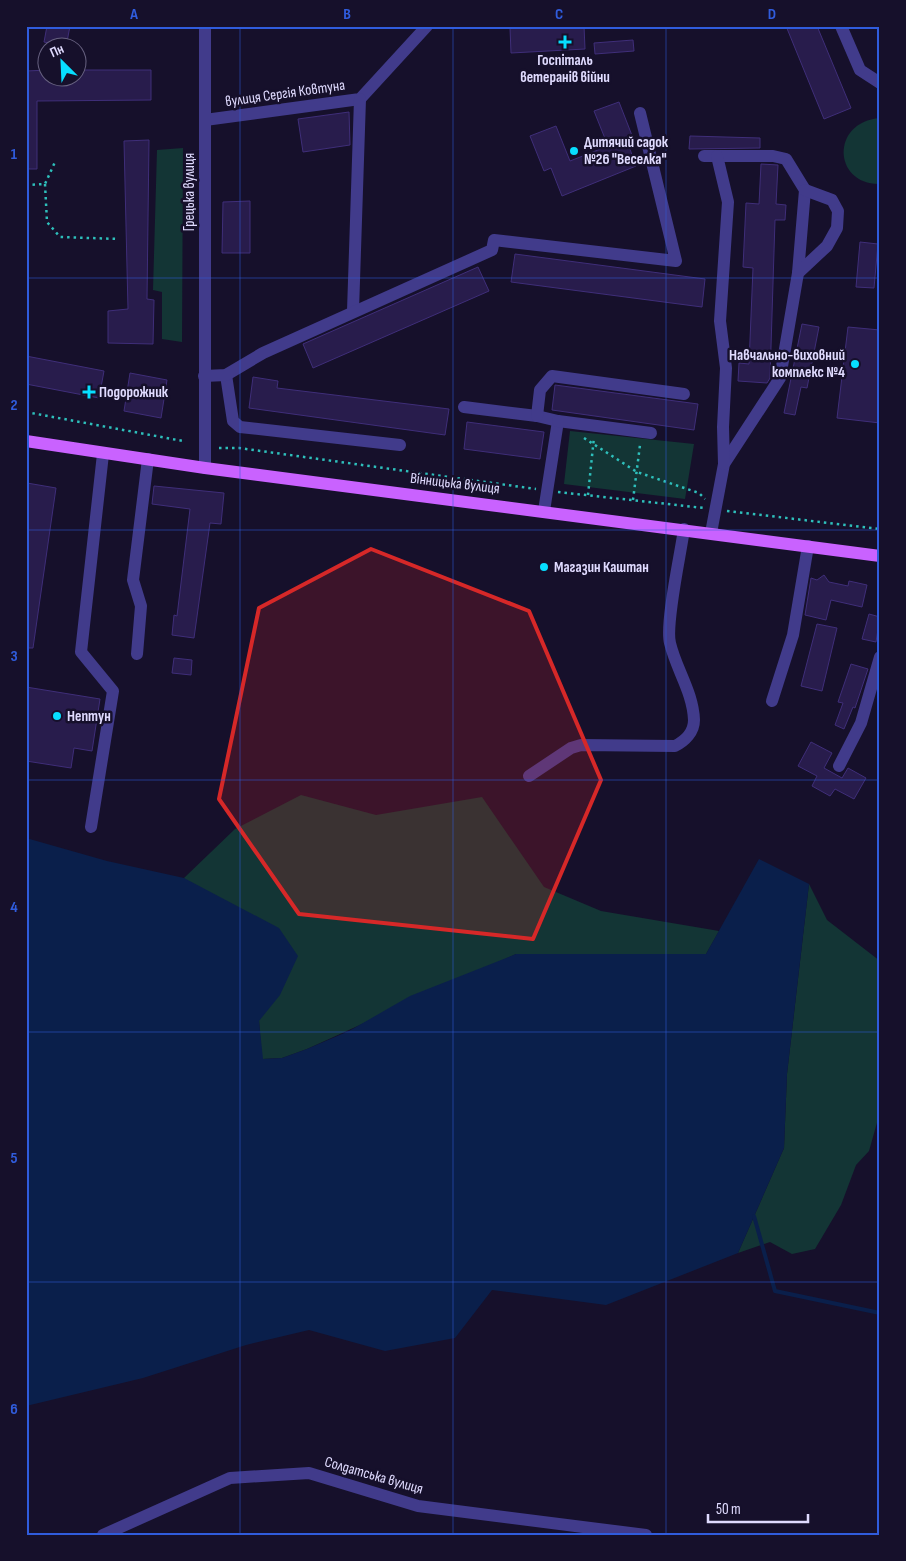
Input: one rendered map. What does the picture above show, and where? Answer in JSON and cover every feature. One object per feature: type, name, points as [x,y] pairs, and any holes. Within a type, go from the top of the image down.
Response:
[{"type":"main road","name":"Вінницька вулиця","points":[[26,441],[205,468],[880,556]]},
{"type":"street","name":"Грецька вулиця","points":[[205,26],[205,468]]},
{"type":"street","name":"вулиця Сергія Ковтуна","points":[[204,120],[360,100],[427,26]]},
{"type":"street","points":[[841,26],[860,70],[880,83]]},
{"type":"street","points":[[353,311],[360,100]]},
{"type":"street","points":[[204,376],[226,375],[263,353],[492,250],[494,240],[676,261],[640,113]]},
{"type":"street","points":[[711,533],[724,464],[723,427],[726,368],[720,322],[728,202],[710,156],[773,156],[786,159],[805,190],[798,273],[780,378],[724,464]]},
{"type":"street","points":[[798,273],[827,246],[837,228],[838,211],[832,200],[805,190]]},
{"type":"street","points":[[226,375],[233,421],[240,427],[400,445]]},
{"type":"street","points":[[537,416],[540,390],[552,376],[684,394]]},
{"type":"street","points":[[464,407],[647,432]]},
{"type":"street","points":[[544,511],[562,421]]},
{"type":"street","points":[[91,827],[113,691],[82,652],[103,454]]},
{"type":"street","points":[[137,654],[141,606],[133,580],[148,460]]},
{"type":"street","points":[[529,776],[571,748],[581,745],[675,746],[686,738],[692,730],[694,720],[689,691],[669,637],[684,529]]},
{"type":"street","points":[[772,702],[793,635],[808,546]]},
{"type":"street","points":[[839,766],[861,723],[880,657]]},
{"type":"street","name":"Солдатська вулиця","points":[[103,1535],[230,1478],[309,1473],[418,1506],[646,1535]]},
{"type":"path","points":[[55,162],[45,184],[47,222],[60,237],[119,239]]},
{"type":"path","points":[[26,185],[45,184]]},
{"type":"path","points":[[26,412],[183,441]]},
{"type":"path","points":[[562,421],[593,446],[637,472],[699,493],[714,510]]},
{"type":"path","points":[[588,495],[595,426]]},
{"type":"path","points":[[632,500],[647,432]]},
{"type":"highlighted area","points":[[371,549],[529,611],[601,780],[533,939],[299,914],[219,799],[259,608]]},
{"type":"green space","points":[[880,118],[880,184],[864,182],[853,175],[846,165],[844,153],[846,141],[852,130],[864,122]]},
{"type":"green space","points":[[183,148],[182,342],[162,339],[162,292],[153,290],[157,150]]},
{"type":"green space","points":[[570,431],[694,444],[685,499],[564,484]]},
{"type":"green space","points":[[301,795],[376,815],[482,797],[544,887],[601,911],[719,931],[706,954],[516,954],[307,1049],[282,1058],[262,1059],[259,1021],[184,878],[235,829]]},
{"type":"green space","points":[[809,884],[827,920],[880,961],[880,1112],[869,1151],[856,1165],[841,1205],[815,1249],[792,1254],[770,1242],[738,1253],[784,1148],[787,1074]]},
{"type":"water","points":[[26,838],[107,861],[184,878],[279,928],[298,956],[280,995],[259,1021],[263,1059],[282,1058],[307,1049],[349,1031],[410,996],[516,954],[706,954],[759,859],[809,884],[787,1074],[784,1148],[738,1253],[606,1305],[492,1290],[455,1338],[385,1351],[309,1330],[246,1345],[143,1378],[26,1406]]},
{"type":"building","points":[[47,26],[70,26],[68,38],[45,38]]},
{"type":"building","points":[[584,26],[585,49],[511,53],[510,28]]},
{"type":"building","points":[[786,26],[817,26],[851,108],[824,119]]},
{"type":"building","points":[[633,40],[634,51],[595,54],[594,43]]},
{"type":"building","points":[[38,70],[38,88],[88,88],[88,70],[151,70],[151,100],[37,101],[37,169],[26,169],[26,71]]},
{"type":"building","points":[[619,102],[633,138],[627,141],[636,166],[562,196],[551,168],[544,171],[530,136],[556,126],[570,161],[608,146],[594,111]]},
{"type":"building","points":[[349,112],[350,145],[303,152],[298,119]]},
{"type":"building","points":[[690,136],[760,138],[760,148],[689,149]]},
{"type":"building","points":[[149,140],[147,299],[154,300],[153,344],[108,343],[108,311],[128,309],[124,141]]},
{"type":"building","points":[[761,164],[778,165],[776,204],[786,205],[785,220],[775,220],[770,378],[767,383],[738,381],[739,363],[749,364],[753,268],[743,267],[746,203],[759,204]]},
{"type":"building","points":[[250,201],[250,253],[222,253],[223,202]]},
{"type":"building","points":[[860,242],[878,244],[874,288],[856,287]]},
{"type":"building","points":[[515,254],[705,279],[702,307],[511,282]]},
{"type":"building","points":[[478,267],[489,291],[313,368],[303,344]]},
{"type":"building","points":[[802,324],[819,327],[807,388],[801,387],[795,415],[784,413]]},
{"type":"building","points":[[848,327],[880,330],[880,423],[837,418]]},
{"type":"building","points":[[26,356],[104,371],[99,398],[26,384]]},
{"type":"building","points":[[130,373],[167,380],[161,418],[124,411]]},
{"type":"building","points":[[253,377],[278,381],[277,388],[449,409],[445,435],[249,408]]},
{"type":"building","points":[[555,385],[698,404],[694,430],[552,410]]},
{"type":"building","points":[[467,422],[544,432],[540,459],[464,449]]},
{"type":"building","points":[[27,483],[56,488],[33,648],[26,648]]},
{"type":"building","points":[[154,486],[224,493],[221,524],[210,523],[194,638],[172,635],[174,615],[177,616],[190,509],[152,504]]},
{"type":"building","points":[[824,575],[829,582],[848,586],[849,581],[867,585],[862,607],[831,600],[826,620],[805,615],[811,578],[817,580]]},
{"type":"building","points":[[869,614],[880,617],[876,642],[862,639]]},
{"type":"building","points":[[817,624],[837,628],[822,691],[801,686]]},
{"type":"building","points":[[174,658],[192,660],[191,675],[172,673]]},
{"type":"building","points":[[851,664],[868,669],[855,708],[853,707],[844,729],[835,725],[843,703],[838,702]]},
{"type":"building","points":[[26,687],[100,699],[92,751],[74,748],[71,768],[26,761]]},
{"type":"building","points":[[811,742],[832,753],[824,768],[842,778],[848,768],[866,778],[854,799],[835,789],[830,796],[812,786],[817,776],[798,766]]},
{"type":"waterway","points":[[754,1216],[775,1291],[880,1313]]},
{"type":"place","name":"Госпіталь ветеранів війни","points":[[565,42]]},
{"type":"place","name":"Дитячий садок №26 \"Веселка\"","points":[[574,151]]},
{"type":"place","name":"Навчально-виховний комплекс №4","points":[[855,364]]},
{"type":"place","name":"Подорожник","points":[[89,392]]},
{"type":"place","name":"Магазин Каштан","points":[[544,567]]},
{"type":"place","name":"Нептун","points":[[57,716]]}]
